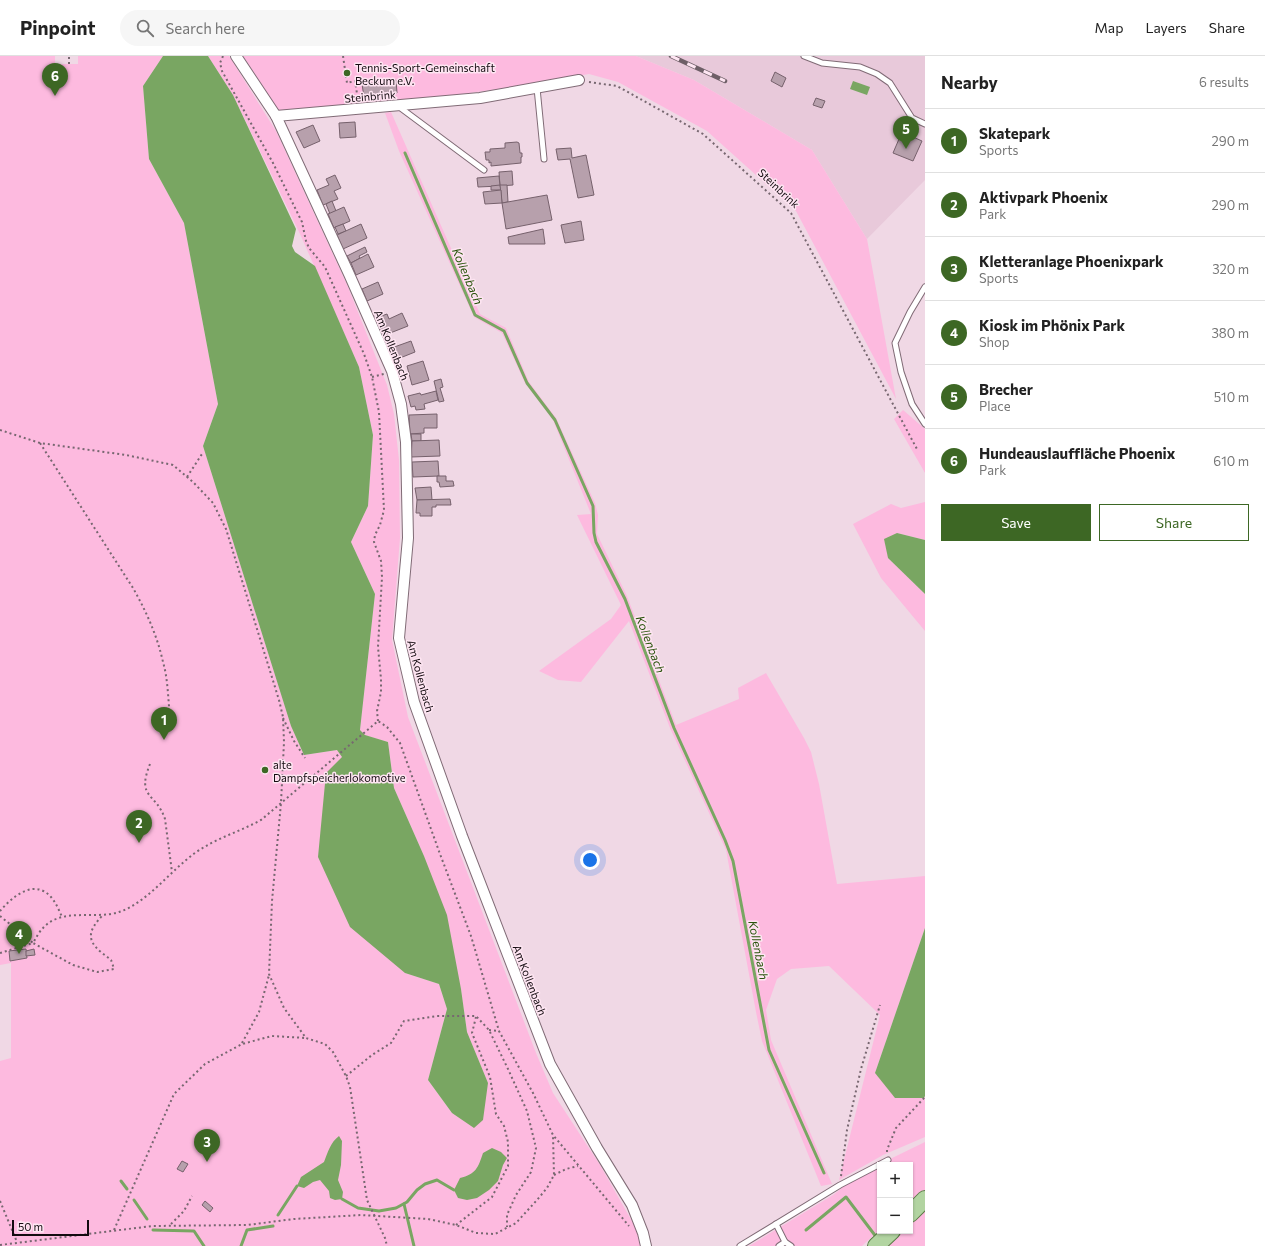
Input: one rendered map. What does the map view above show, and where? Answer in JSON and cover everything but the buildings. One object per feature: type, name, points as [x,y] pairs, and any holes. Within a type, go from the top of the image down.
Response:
[{"type":"main road","points":[[913,1211],[925,1199]]},
{"type":"main road","points":[[876,1246],[889,1234]]},
{"type":"street","name":"Am Kollenbach","points":[[236,56],[276,116],[349,274],[392,372],[401,404],[406,442],[408,538],[399,638],[414,702],[462,836],[550,1064],[597,1148],[632,1205],[643,1233],[646,1246]]},
{"type":"street","name":"Steinbrink","points":[[276,116],[480,98],[579,80]]},
{"type":"lane","points":[[804,56],[822,63],[860,67],[877,74],[890,83],[912,118],[925,124]]},
{"type":"lane","points":[[822,63],[825,56]]},
{"type":"lane","points":[[537,88],[544,159]]},
{"type":"lane","points":[[398,106],[484,170]]},
{"type":"lane","points":[[925,287],[910,312],[895,343],[901,372],[912,404],[925,424]]},
{"type":"lane","points":[[740,1246],[840,1185],[888,1160]]},
{"type":"lane","points":[[776,1224],[785,1242],[790,1246]]},
{"type":"lane","points":[[780,1246],[785,1242]]},
{"type":"path","points":[[69,56],[69,64]]},
{"type":"path","points":[[223,56],[220,63],[222,71],[273,163],[302,222],[309,248],[325,267],[364,354],[372,377],[379,412],[384,510],[374,542],[381,561],[382,577],[378,647],[381,692],[377,711],[378,721]]},
{"type":"path","points":[[343,56],[347,83],[355,81],[359,109]]},
{"type":"path","name":"Steinbrink","points":[[579,80],[617,86],[703,134],[791,213],[918,451]]},
{"type":"path","points":[[0,430],[40,443],[126,455],[173,465],[213,503],[226,529],[279,700],[283,717],[284,742],[281,803],[272,902],[269,974],[259,1012],[242,1044]]},
{"type":"path","points":[[40,443],[133,588],[146,611],[164,663],[170,717]]},
{"type":"path","points":[[187,477],[202,454]]},
{"type":"path","points":[[283,717],[294,741],[305,758]]},
{"type":"path","points":[[0,953],[32,943],[43,928],[49,923],[62,917],[102,915],[119,912],[132,906],[205,846],[247,828],[261,820],[378,721]]},
{"type":"path","points":[[378,721],[387,727],[400,743],[403,750],[471,936],[499,1031],[533,1093],[553,1135],[631,1228],[643,1233]]},
{"type":"path","points":[[150,764],[145,781],[145,788],[147,793],[162,812],[165,819],[172,872]]},
{"type":"path","points":[[0,911],[13,897],[19,893],[39,890],[46,893],[51,898],[62,917]]},
{"type":"path","points":[[0,916],[32,943],[73,965],[97,972],[114,969],[111,961],[94,946],[91,938],[91,930],[102,915]]},
{"type":"path","points":[[269,974],[284,1008],[306,1038]]},
{"type":"path","points":[[840,1185],[847,1130],[861,1069],[880,1005]]},
{"type":"path","points":[[346,1076],[391,1043],[404,1021],[445,1016],[476,1016],[489,1030],[527,1111],[536,1148],[531,1172],[516,1195],[507,1215],[507,1228]]},
{"type":"path","points":[[456,1225],[492,1198],[508,1166],[508,1142],[504,1126],[496,1114],[490,1077],[472,1033],[476,1016]]},
{"type":"path","points":[[489,1030],[499,1031]]},
{"type":"path","points":[[114,1230],[174,1094],[205,1064],[242,1044],[272,1036],[306,1038],[325,1044],[333,1052],[346,1076],[350,1088],[367,1200],[385,1238],[387,1246]]},
{"type":"path","points":[[886,1150],[896,1128],[925,1097]]},
{"type":"path","points":[[0,1245],[152,1226],[247,1225],[318,1216],[361,1215],[428,1219],[456,1225],[476,1233],[495,1234],[516,1223],[547,1188],[554,1175],[553,1135]]},
{"type":"path","points":[[554,1175],[566,1168],[578,1166]]},
{"type":"path","points":[[170,1225],[184,1211],[192,1196]]},
{"type":"path","points":[[0,1200],[17,1242]]},
{"type":"shaded area","points":[[0,56],[55,56],[55,64],[78,64],[78,56],[163,56],[143,86],[149,159],[184,223],[218,404],[203,446],[291,726],[304,755],[337,750],[342,757],[405,973],[439,984],[447,1009],[428,1080],[452,1113],[474,1127],[488,1083],[467,1032],[461,989],[424,856],[394,788],[388,742],[364,735],[360,730],[375,594],[351,542],[368,506],[373,435],[359,367],[300,234],[233,95],[208,56],[229,56],[276,131],[348,287],[387,385],[394,414],[399,460],[400,538],[392,640],[408,717],[536,1053],[553,1093],[600,1165],[637,1230],[640,1246],[0,1246],[0,1061],[11,1058],[11,963],[0,965]]},
{"type":"shaded area","points":[[163,56],[208,56],[233,95],[296,229],[292,246],[295,252],[315,266],[359,367],[373,435],[368,506],[351,542],[375,594],[360,730],[365,735],[388,742],[394,788],[424,856],[447,915],[461,989],[467,1032],[488,1083],[483,1120],[474,1128],[452,1113],[428,1080],[447,1009],[439,984],[405,973],[350,927],[318,857],[326,773],[342,757],[337,750],[304,755],[291,726],[203,446],[218,404],[184,223],[149,159],[143,86]]},
{"type":"shaded area","points":[[243,56],[636,56],[694,80],[812,150],[867,239],[896,399],[796,211],[707,131],[618,82],[589,74],[533,84],[455,95],[274,113],[262,85]]},
{"type":"shaded area","points":[[636,56],[925,56],[925,180],[867,239],[812,150],[694,80]]},
{"type":"shaded area","points":[[853,81],[870,87],[867,95],[850,89]]},
{"type":"shaded area","points":[[391,112],[480,314],[506,328],[529,382],[556,418],[595,503],[598,515],[597,534],[627,596],[676,725],[739,699],[738,688],[766,673],[811,752],[819,784],[837,884],[925,876],[925,928],[875,1073],[924,1098],[925,1096],[925,1137],[883,1155],[839,1180],[880,1015],[829,966],[791,969],[777,979],[766,1010],[771,1040],[832,1184],[821,1186],[762,1041],[726,850],[670,728],[629,621],[581,682],[558,680],[539,671],[611,619],[621,605],[577,515],[591,514],[553,420],[525,383],[502,333],[474,317],[399,151],[385,113]]},
{"type":"shaded area","points":[[903,410],[925,429],[925,473],[894,419]]},
{"type":"shaded area","points":[[925,502],[925,540],[897,533],[888,558],[925,594],[925,631],[881,578],[853,524],[891,504],[901,508]]},
{"type":"shaded area","points":[[897,533],[925,540],[925,594],[888,558],[884,539]]},
{"type":"shaded area","points":[[925,928],[925,1096],[924,1098],[895,1098],[875,1073]]},
{"type":"shaded area","points":[[339,1136],[342,1141],[341,1165],[338,1180],[343,1192],[342,1199],[335,1200],[330,1198],[329,1191],[320,1180],[313,1182],[304,1188],[297,1186],[301,1177],[324,1162],[331,1145]]},
{"type":"shaded area","points":[[925,1142],[925,1246],[888,1246],[879,1234],[913,1234],[913,1162],[884,1162]]},
{"type":"shaded area","points":[[492,1148],[501,1152],[507,1158],[498,1181],[489,1190],[477,1198],[467,1200],[458,1198],[454,1190],[460,1178],[470,1175],[476,1170],[483,1153]]},
{"type":"shaded area","points":[[877,1166],[877,1232],[862,1246],[749,1246],[833,1195],[842,1188],[840,1185]]},
{"type":"waterway","name":"Kollenbach","points":[[405,153],[475,315],[504,331],[527,383],[555,420],[593,506],[594,533],[596,542],[625,599],[674,728],[725,840],[733,861],[769,1050],[824,1173]]},
{"type":"waterway","points":[[342,1199],[358,1208],[379,1211],[396,1208],[407,1202],[417,1190],[425,1184],[437,1180],[454,1190]]},
{"type":"waterway","points":[[121,1181],[127,1189]]},
{"type":"waterway","points":[[278,1215],[297,1186]]},
{"type":"waterway","name":"Kollenbach","points":[[806,1230],[846,1197],[877,1238]]},
{"type":"waterway","points":[[134,1200],[147,1219]]},
{"type":"waterway","points":[[404,1204],[414,1246]]},
{"type":"waterway","points":[[241,1246],[247,1230],[273,1226]]},
{"type":"waterway","points":[[153,1230],[194,1231],[204,1246]]},
{"type":"railway","points":[[671,56],[725,81]]},
{"type":"place","name":"Tennis-Sport-Gemeinschaft Beckum e.V.","points":[[347,73]]},
{"type":"place","name":"Hundeauslauffläche Phoenix","points":[[55,96]]},
{"type":"place","name":"Brecher","points":[[906,149]]},
{"type":"place","name":"Skatepark","points":[[164,740]]},
{"type":"place","name":"alte Dampfspeicherlokomotive","points":[[265,770]]},
{"type":"place","name":"Aktivpark Phoenix","points":[[139,843]]},
{"type":"place","name":"Kiosk im Phönix Park","points":[[19,954]]},
{"type":"place","name":"Kletteranlage Phoenixpark","points":[[207,1162]]}]
